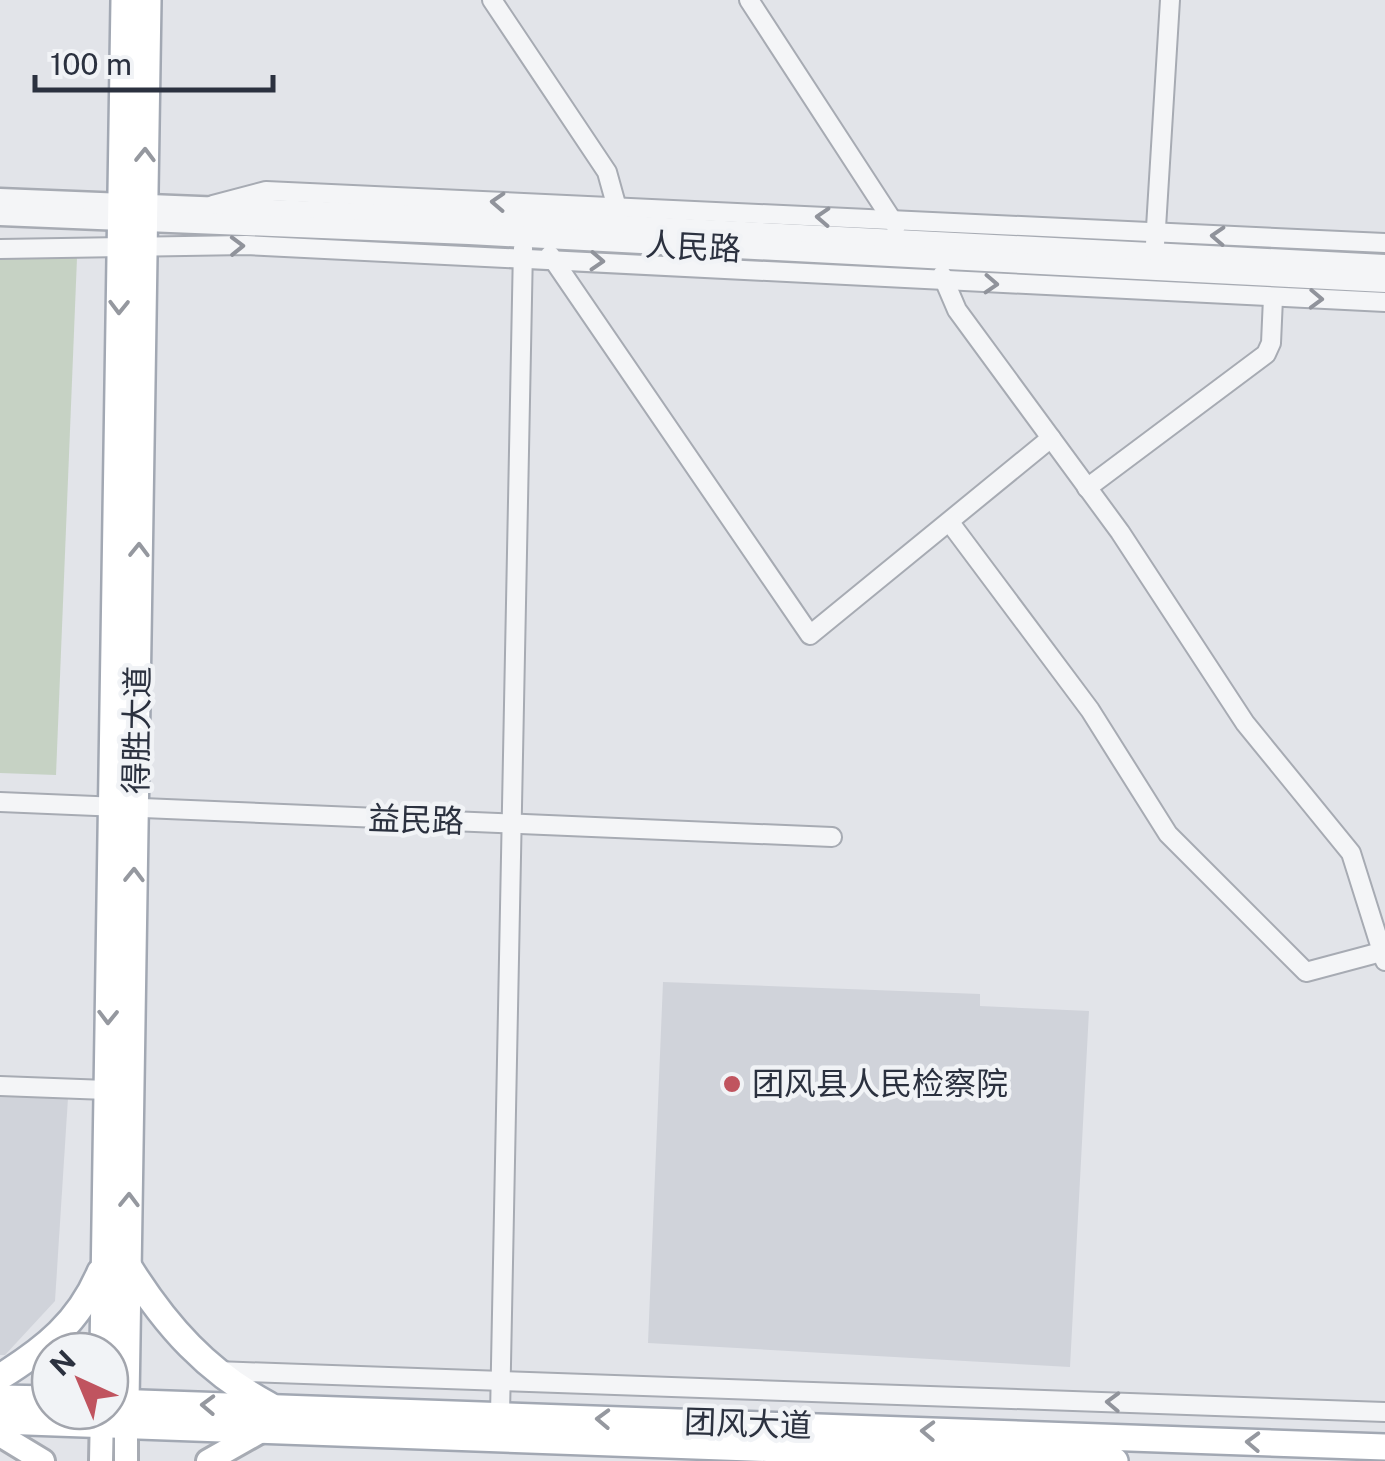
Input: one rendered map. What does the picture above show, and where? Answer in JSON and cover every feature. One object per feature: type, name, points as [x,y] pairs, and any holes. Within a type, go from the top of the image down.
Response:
[{"type":"main road","name":"得胜大道","points":[[124,0],[133,213]]},
{"type":"main road","name":"得胜大道","points":[[115,1331],[132,249],[148,0]]},
{"type":"main road","name":"得胜大道","points":[[105,1331],[116,1262],[106,1090],[123,808]]},
{"type":"main road","points":[[0,1377],[64,1331],[116,1262],[174,1332],[268,1419],[208,1461]]},
{"type":"main road","points":[[0,1398],[30,1399]]},
{"type":"main road","name":"团风大道","points":[[130,1414],[1115,1461]]},
{"type":"main road","name":"团风大道","points":[[268,1419],[500,1415],[1385,1447]]},
{"type":"main road","name":"团风大道","points":[[0,1421],[30,1419]]},
{"type":"main road","name":"得胜大道","points":[[101,1461],[108,1431]]},
{"type":"main road","name":"得胜大道","points":[[118,1431],[126,1461]]},
{"type":"main road","points":[[0,1436],[43,1461]]},
{"type":"street","points":[[492,0],[607,172],[617,208]]},
{"type":"street","points":[[749,0],[906,243]]},
{"type":"street","points":[[1154,256],[1170,0]]},
{"type":"street","points":[[204,207],[266,191],[1385,244]]},
{"type":"street","name":"人民路","points":[[0,199],[528,244],[1385,282]]},
{"type":"street","name":"人民路","points":[[0,216],[204,207],[1385,266]]},
{"type":"street","points":[[500,1415],[528,244]]},
{"type":"street","points":[[0,249],[528,244],[552,259],[810,635],[951,524],[1051,438]]},
{"type":"street","points":[[552,259],[1385,302]]},
{"type":"street","points":[[936,261],[958,310],[1088,488],[1245,723],[1350,853],[1383,956],[1306,972],[1180,848],[1151,810],[1090,710],[951,524]]},
{"type":"street","points":[[1088,488],[1266,354],[1271,343],[1273,298]]},
{"type":"street","name":"益民路","points":[[0,802],[832,837]]},
{"type":"street","points":[[0,1086],[106,1090]]},
{"type":"street","points":[[215,1371],[1385,1412]]},
{"type":"shaded area","points":[[663,982],[980,994],[980,1006],[1089,1011],[1070,1367],[648,1343]]},
{"type":"shaded area","points":[[0,1096],[68,1098],[55,1301],[5,1355],[0,1355]]},
{"type":"green space","points":[[0,256],[77,258],[56,775],[0,773]]},
{"type":"place","name":"团风县人民检察院","points":[[732,1084]]}]
